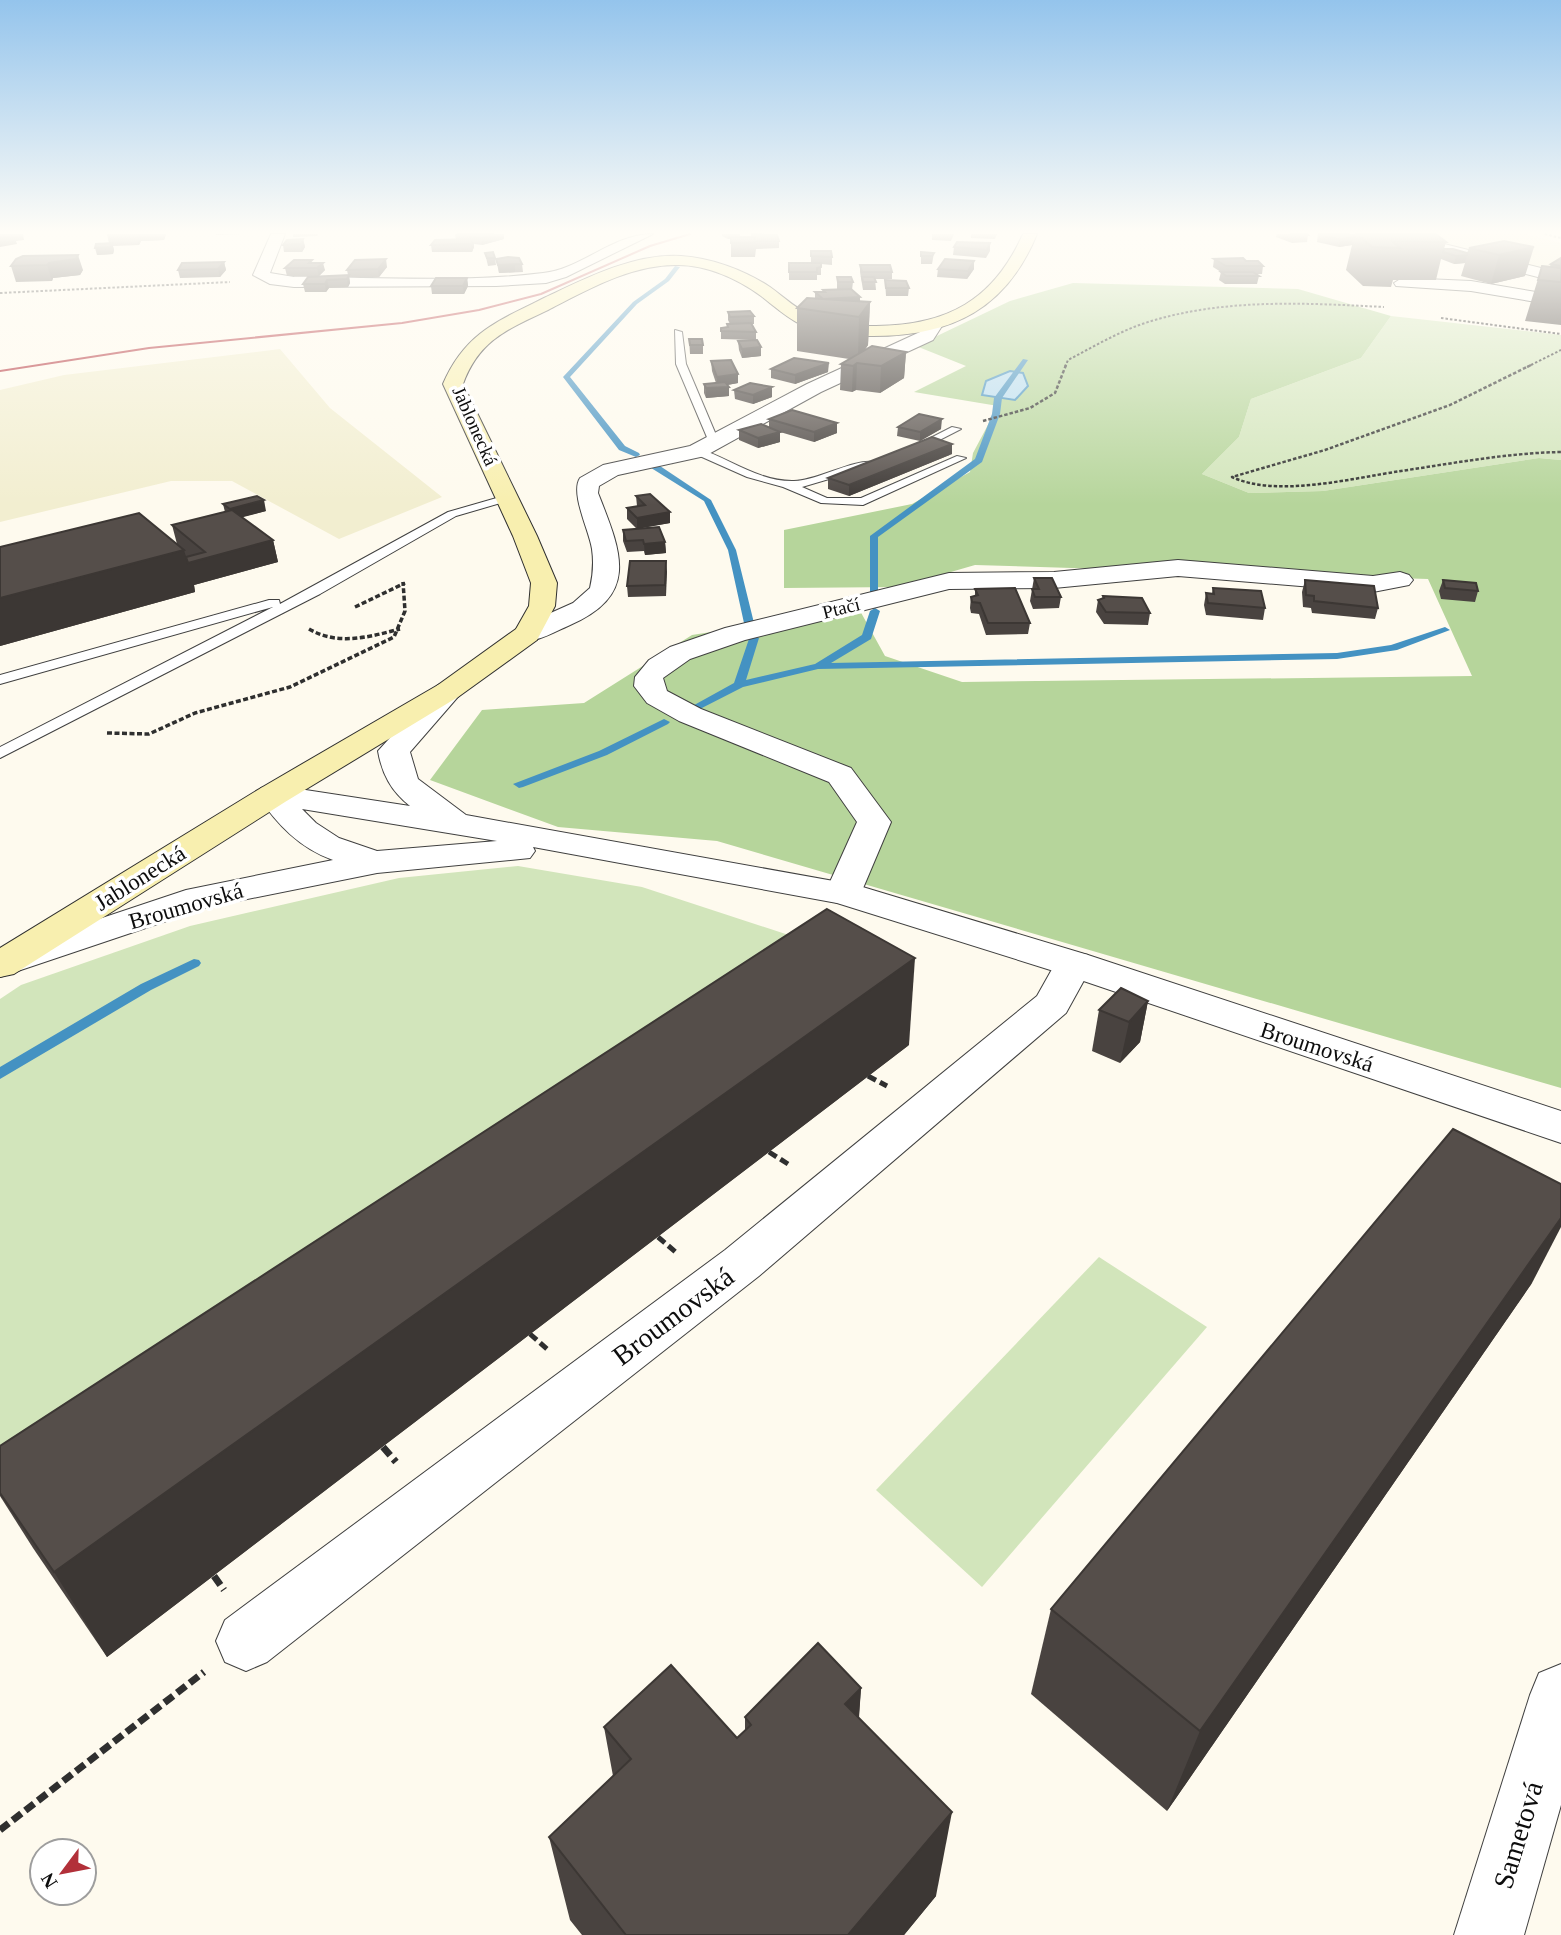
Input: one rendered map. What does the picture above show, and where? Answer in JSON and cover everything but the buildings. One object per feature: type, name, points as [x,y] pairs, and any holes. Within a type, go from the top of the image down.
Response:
[{"type":"main road","name":"Jablonecká","points":[[0,965],[273,795],[448,691],[527,634],[542,606],[544,583],[508,498],[453,384],[470,350],[495,328],[503,324]]},
{"type":"main road","name":"Jablonecká","points":[[817,324],[839,329],[885,331],[933,326]]},
{"type":"main road","points":[[933,326],[937,324]]},
{"type":"street","name":"Jablonecká","points":[[527,634],[595,600],[604,587],[605,551],[587,493],[588,483],[611,470],[705,446],[814,388],[928,336],[933,326]]},
{"type":"street","name":"Ptačí","points":[[843,893],[874,822],[840,775],[690,715],[657,697],[649,686],[649,677],[659,666],[680,653],[735,634],[949,581],[1054,580],[1178,568],[1373,584],[1399,580]]},
{"type":"street","name":"Broumovská","points":[[448,691],[394,751],[395,770],[409,791],[461,824]]},
{"type":"street","name":"Broumovská","points":[[273,795],[461,824],[843,893],[1074,964],[1561,1127]]},
{"type":"street","name":"Broumovská","points":[[273,795],[292,821],[312,839],[339,852],[377,862]]},
{"type":"street","name":"Broumovská","points":[[0,965],[199,898],[377,862],[481,851],[609,851]]},
{"type":"street","name":"Broumovská","points":[[246,1640],[742,1263],[1052,1004],[1074,964]]},
{"type":"street","name":"Sametová","points":[[1489,1935],[1561,1695]]},
{"type":"lane","points":[[678,332],[681,364],[705,446],[732,467],[784,484],[825,502],[863,502],[961,458]]},
{"type":"lane","points":[[902,453],[927,445],[956,429]]},
{"type":"lane","points":[[784,484],[817,481],[878,461]]},
{"type":"lane","points":[[0,753],[315,592],[452,514],[508,498]]},
{"type":"lane","points":[[0,680],[315,592]]},
{"type":"path","points":[[956,429],[1030,408],[1055,393],[1068,359],[1142,324]]},
{"type":"path","points":[[1492,324],[1561,334]]},
{"type":"path","points":[[1561,350],[1450,405],[1325,450],[1232,477],[1247,484],[1307,485],[1517,453],[1561,452]]},
{"type":"path","points":[[103,732],[113,735],[149,734],[195,713],[290,687],[394,638],[400,629],[407,598],[405,583],[374,558]]},
{"type":"path","points":[[309,629],[314,633],[345,638],[372,636],[400,629]]},
{"type":"path","points":[[658,1237],[690,1264]]},
{"type":"path","points":[[0,1830],[246,1640]]},
{"type":"shaded area","points":[[280,349],[330,408],[442,497],[339,539],[232,481],[171,481],[0,522],[0,390],[64,375]]},
{"type":"green space","points":[[961,324],[1385,324],[1361,358],[1251,399],[1239,437],[1202,474],[1249,493],[1323,491],[1539,458],[1561,460],[1561,1088],[717,841],[558,827],[430,780],[482,710],[584,703],[692,635],[859,609],[885,656],[962,682],[1472,676],[1428,579],[975,565],[899,587],[784,588],[784,530],[912,504],[970,472],[973,453],[998,406],[914,392],[966,366],[916,346]]},
{"type":"green space","points":[[1385,324],[1465,324],[1561,335],[1561,460],[1539,458],[1323,491],[1249,493],[1202,474],[1239,437],[1251,399],[1361,358]]},
{"type":"green space","points":[[518,866],[642,887],[801,939],[0,1466],[0,999],[21,985],[190,926],[399,878]]},
{"type":"green space","points":[[1099,1257],[1207,1327],[982,1587],[876,1490]]},
{"type":"water","points":[[1010,371],[1023,373],[1028,386],[1015,400],[982,395],[986,381]]},
{"type":"waterway","points":[[615,324],[566,377],[622,448],[636,455]]},
{"type":"waterway","points":[[873,594],[874,536],[979,460],[996,414],[998,398],[1025,360]]},
{"type":"waterway","points":[[651,464],[707,500],[732,550],[749,623]]},
{"type":"waterway","points":[[818,666],[867,637],[875,611]]},
{"type":"waterway","points":[[818,666],[1337,656],[1393,648],[1445,630]]},
{"type":"waterway","points":[[739,685],[754,638]]},
{"type":"waterway","points":[[739,685],[818,666]]},
{"type":"waterway","points":[[692,709],[739,685]]},
{"type":"waterway","points":[[519,784],[603,753],[664,722]]},
{"type":"waterway","points":[[0,1074],[146,987],[194,963]]},
{"type":"tram line","points":[[0,371],[149,348],[389,324]]}]
